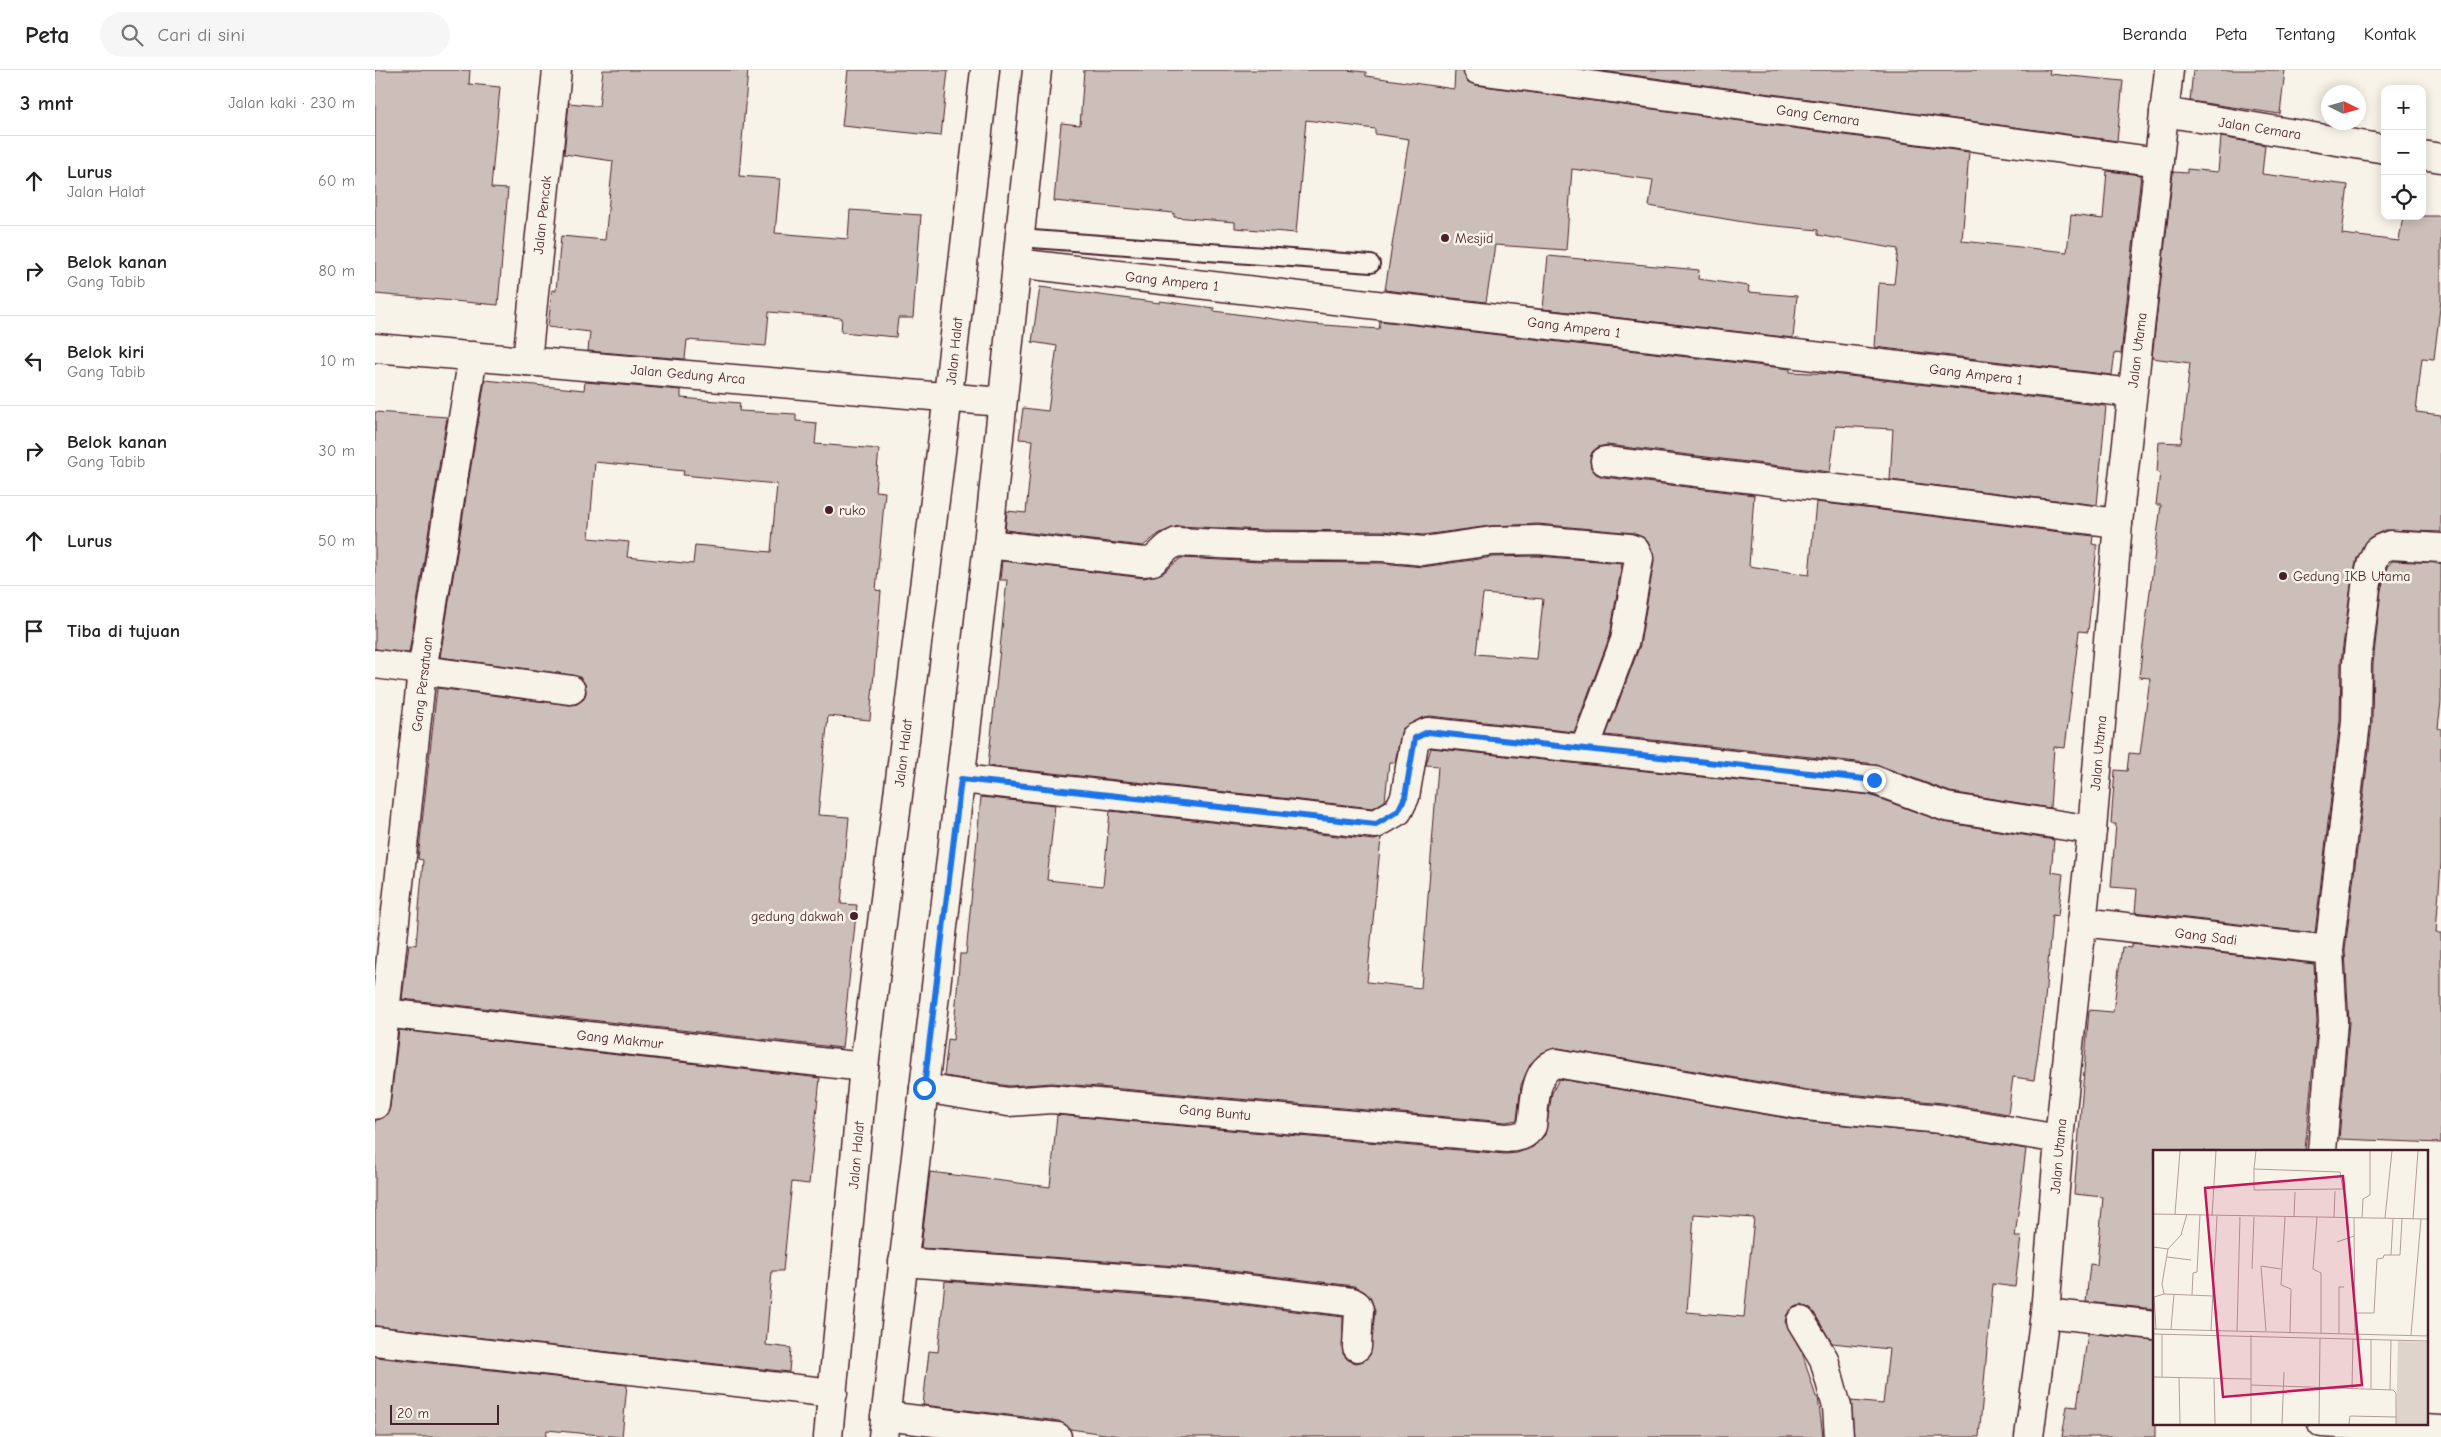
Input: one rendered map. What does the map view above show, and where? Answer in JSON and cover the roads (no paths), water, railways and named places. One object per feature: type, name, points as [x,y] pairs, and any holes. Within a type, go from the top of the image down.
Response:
[{"type":"street","name":"Jalan Pencak","points":[[527,361],[557,70]]},
{"type":"street","name":"Jalan Halat","points":[[828,1437],[864,1067],[949,396],[985,70]]},
{"type":"street","points":[[1037,70],[1001,402],[988,544],[884,1427],[1057,1437]]},
{"type":"street","name":"Gang Cemara","points":[[1478,70],[2159,162]]},
{"type":"street","name":"Jalan Utama","points":[[2029,1437],[2045,1313],[2059,1139],[2092,830],[2118,523],[2169,70]]},
{"type":"street","name":"Jalan Cemara","points":[[2164,112],[2381,147]]},
{"type":"street","points":[[2426,156],[2441,158]]},
{"type":"street","name":"Gang Ampera 1","points":[[1017,251],[2132,393]]},
{"type":"street","name":"Jalan Gedung Arca","points":[[375,348],[949,396],[1001,402]]},
{"type":"street","name":"Gang Persatuan","points":[[375,1106],[380,1012],[422,671],[473,356]]},
{"type":"street","points":[[1605,461],[2118,523]]},
{"type":"street","points":[[988,544],[1143,562],[1153,561],[1168,547],[1177,542],[1262,546],[1383,547],[1423,551],[1492,541],[1539,540],[1635,550],[1639,558],[1627,628],[1585,748]]},
{"type":"street","points":[[2322,1150],[2333,1022],[2329,950],[2356,722],[2357,663],[2365,596],[2372,562],[2377,551],[2391,545],[2441,548]]},
{"type":"street","points":[[375,664],[571,690]]},
{"type":"street","points":[[961,779],[1376,824],[1398,811],[1405,797],[1415,738],[1428,732],[1874,780],[1946,807],[2092,830]]},
{"type":"street","name":"Gang Sadi","points":[[2082,922],[2329,950]]},
{"type":"street","name":"Gang Makmur","points":[[380,1012],[864,1067]]},
{"type":"street","name":"Gang Buntu","points":[[924,1088],[1008,1102],[1051,1099],[1506,1138],[1521,1137],[1528,1133],[1532,1126],[1539,1078],[1547,1066],[1556,1063],[1806,1106],[1941,1119],[2059,1139]]},
{"type":"street","points":[[903,1262],[1205,1284],[1352,1302],[1357,1305],[1359,1310],[1357,1347]]},
{"type":"street","points":[[2045,1313],[2153,1325]]},
{"type":"street","points":[[1801,1321],[1826,1367],[1837,1407],[1839,1437]]},
{"type":"street","points":[[375,1341],[833,1393]]},
{"type":"street","points":[[2339,1424],[2441,1430]]},
{"type":"lane","points":[[1017,251],[1371,264]]},
{"type":"place","name":"Mesjid","points":[[1445,238]]},
{"type":"place","name":"ruko","points":[[829,510]]},
{"type":"place","name":"Gedung IKB Utama","points":[[2283,576]]},
{"type":"place","name":"gedung dakwah","points":[[854,916]]}]
